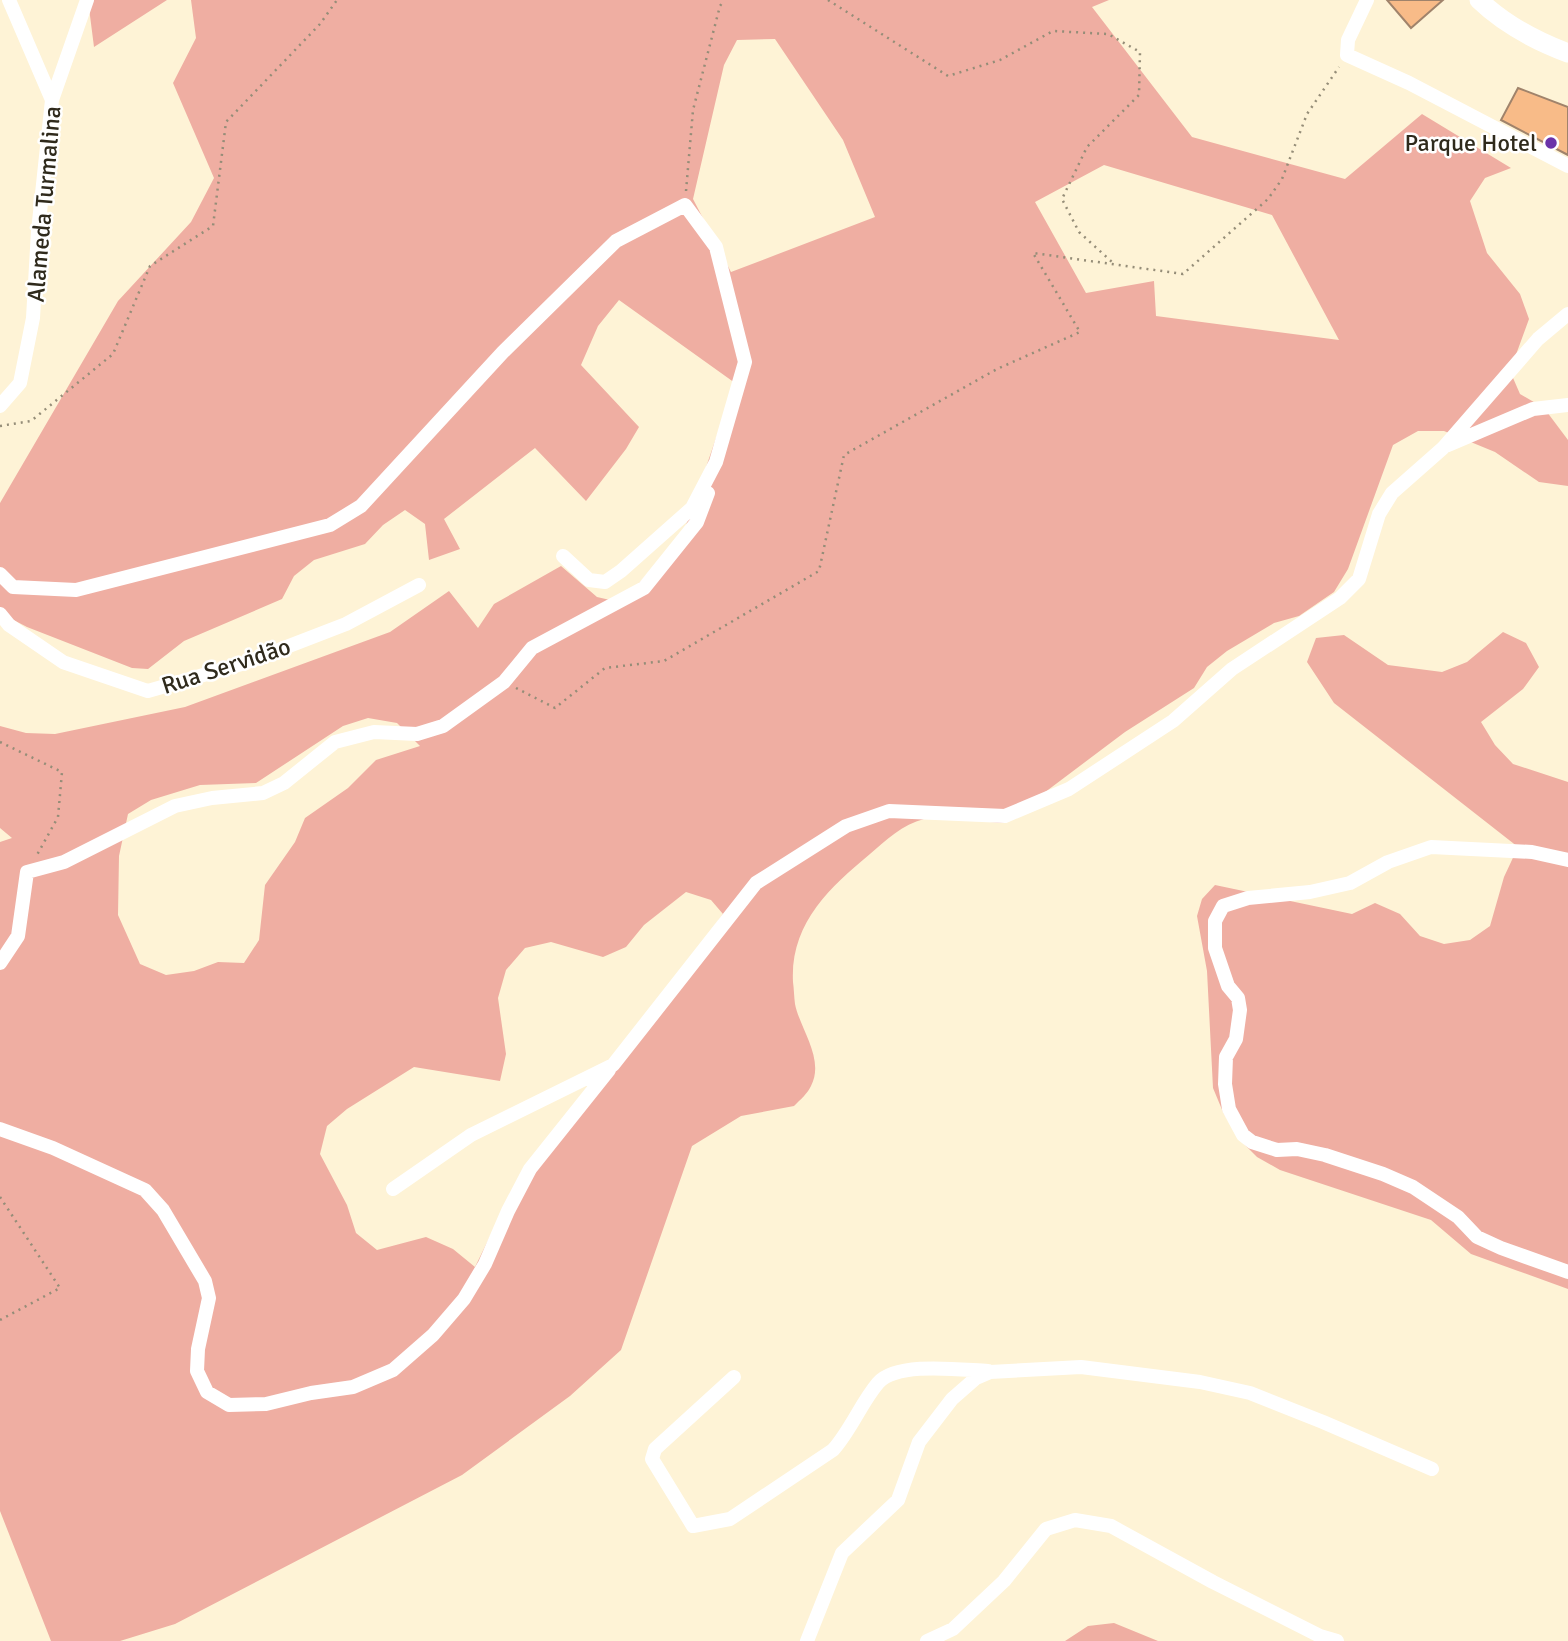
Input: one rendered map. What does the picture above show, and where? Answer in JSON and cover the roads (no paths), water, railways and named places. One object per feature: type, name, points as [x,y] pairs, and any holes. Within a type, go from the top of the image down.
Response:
[{"type":"street","points":[[9,0],[52,100]]},
{"type":"street","name":"Alameda Turmalina","points":[[0,406],[20,383],[33,318],[38,231],[52,100],[87,0]]},
{"type":"street","points":[[1367,0],[1348,40],[1347,55],[1409,83],[1568,166]]},
{"type":"street","points":[[1479,0],[1517,28],[1568,53]]},
{"type":"street","points":[[0,575],[13,587],[76,590],[330,525],[361,506],[503,352],[616,241],[685,205],[716,247],[745,362],[712,482],[697,522],[644,588],[532,648],[504,682],[443,726],[417,734],[374,732],[335,742],[284,783],[263,793],[212,798],[175,806],[64,862],[27,873],[18,936],[0,964]]},
{"type":"street","points":[[0,1129],[53,1148],[145,1190],[163,1210],[205,1281],[209,1298],[198,1349],[197,1371],[207,1392],[229,1405],[266,1404],[311,1393],[353,1387],[393,1370],[433,1335],[464,1299],[530,1169],[756,883],[846,825],[889,811],[1005,816],[1069,789],[1173,721],[1232,669],[1340,598],[1359,579],[1379,514],[1392,494],[1443,447],[1538,339],[1568,314]]},
{"type":"street","points":[[1443,447],[1533,409],[1568,405]]},
{"type":"street","points":[[563,556],[589,580],[606,582],[692,508],[716,462]]},
{"type":"street","name":"Rua Servidão","points":[[0,614],[9,625],[63,662],[148,691],[245,663],[346,624],[419,585]]},
{"type":"street","points":[[1568,860],[1532,852],[1431,847],[1388,862],[1350,883],[1310,892],[1248,898],[1223,906],[1215,921],[1215,948],[1228,986],[1238,998],[1240,1010],[1236,1039],[1226,1056],[1225,1084],[1229,1109],[1243,1135],[1252,1142],[1277,1150],[1297,1149],[1325,1155],[1383,1174],[1413,1187],[1458,1217],[1477,1237],[1568,1272]]},
{"type":"street","points":[[393,1189],[471,1135],[613,1065]]},
{"type":"street","points":[[734,1377],[655,1449],[652,1459],[693,1526],[730,1519],[833,1450],[884,1377],[926,1367],[990,1371],[1081,1367],[1200,1382],[1250,1393],[1432,1469]]},
{"type":"street","points":[[807,1641],[842,1553],[898,1500],[919,1442],[952,1399],[976,1378],[990,1371]]},
{"type":"street","points":[[927,1641],[953,1629],[1004,1581],[1046,1529],[1075,1520],[1111,1526],[1213,1582],[1320,1636],[1337,1641]]},
{"type":"place","name":"Parque Hotel","points":[[1551,143]]}]
